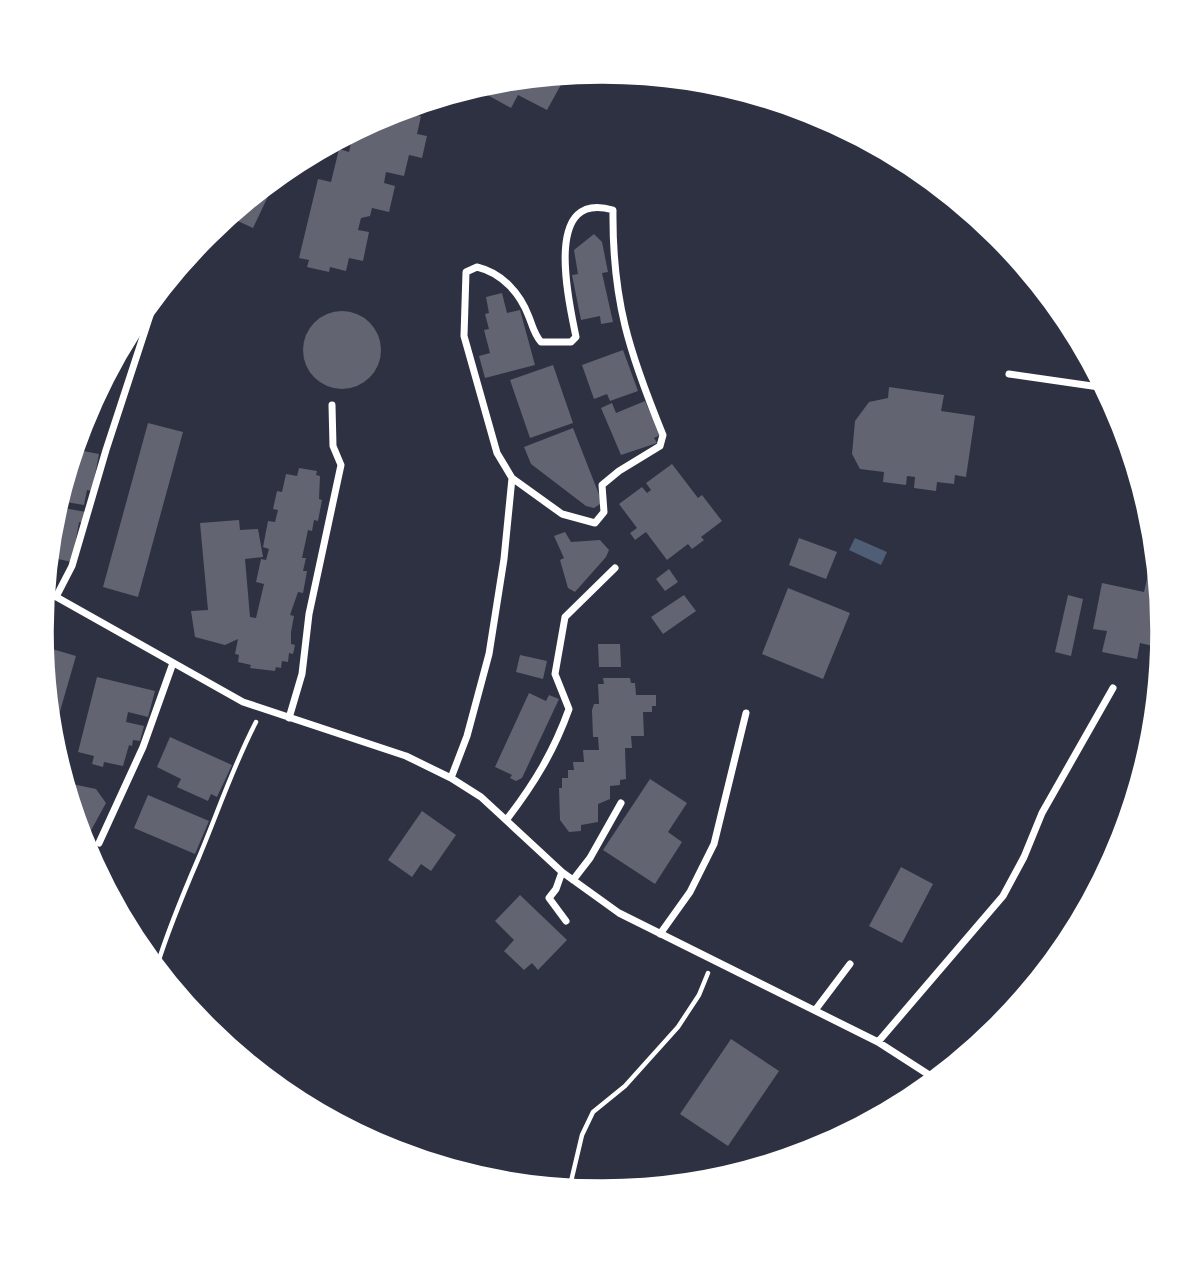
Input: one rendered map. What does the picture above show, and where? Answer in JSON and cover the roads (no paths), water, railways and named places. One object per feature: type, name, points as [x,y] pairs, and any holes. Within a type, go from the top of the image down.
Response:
[{"type":"street","points":[[451,778],[467,736],[489,654],[504,559],[512,478],[497,453],[476,370],[464,336],[466,272],[477,267],[490,270],[507,282],[519,296],[534,335],[541,342],[571,342],[576,337],[566,280],[564,245],[569,227],[580,212],[601,206],[613,210],[612,262],[617,298],[634,362],[663,435],[660,446],[619,471],[602,485],[604,512],[595,523],[562,514],[512,478]]},
{"type":"street","points":[[148,322],[72,566],[55,597],[243,702],[406,756],[451,778],[481,797],[562,872],[619,913],[878,1042],[927,1074]]},
{"type":"street","points":[[1009,374],[1094,386]]},
{"type":"street","points":[[289,718],[302,674],[309,614],[341,465],[333,446],[332,405]]},
{"type":"street","points":[[507,820],[536,782],[557,741],[569,709],[555,674],[565,617],[615,568]]},
{"type":"street","points":[[99,843],[143,747],[173,663]]},
{"type":"street","points":[[878,1042],[1003,896],[1024,857],[1042,813],[1113,688]]},
{"type":"street","points":[[660,934],[690,892],[713,844],[746,713]]},
{"type":"street","points":[[572,880],[590,858],[621,803]]},
{"type":"street","points":[[562,872],[556,889],[549,898],[565,921]]},
{"type":"street","points":[[816,1010],[850,964]]},
{"type":"water","points":[[855,538],[887,552],[881,565],[849,550]]}]
